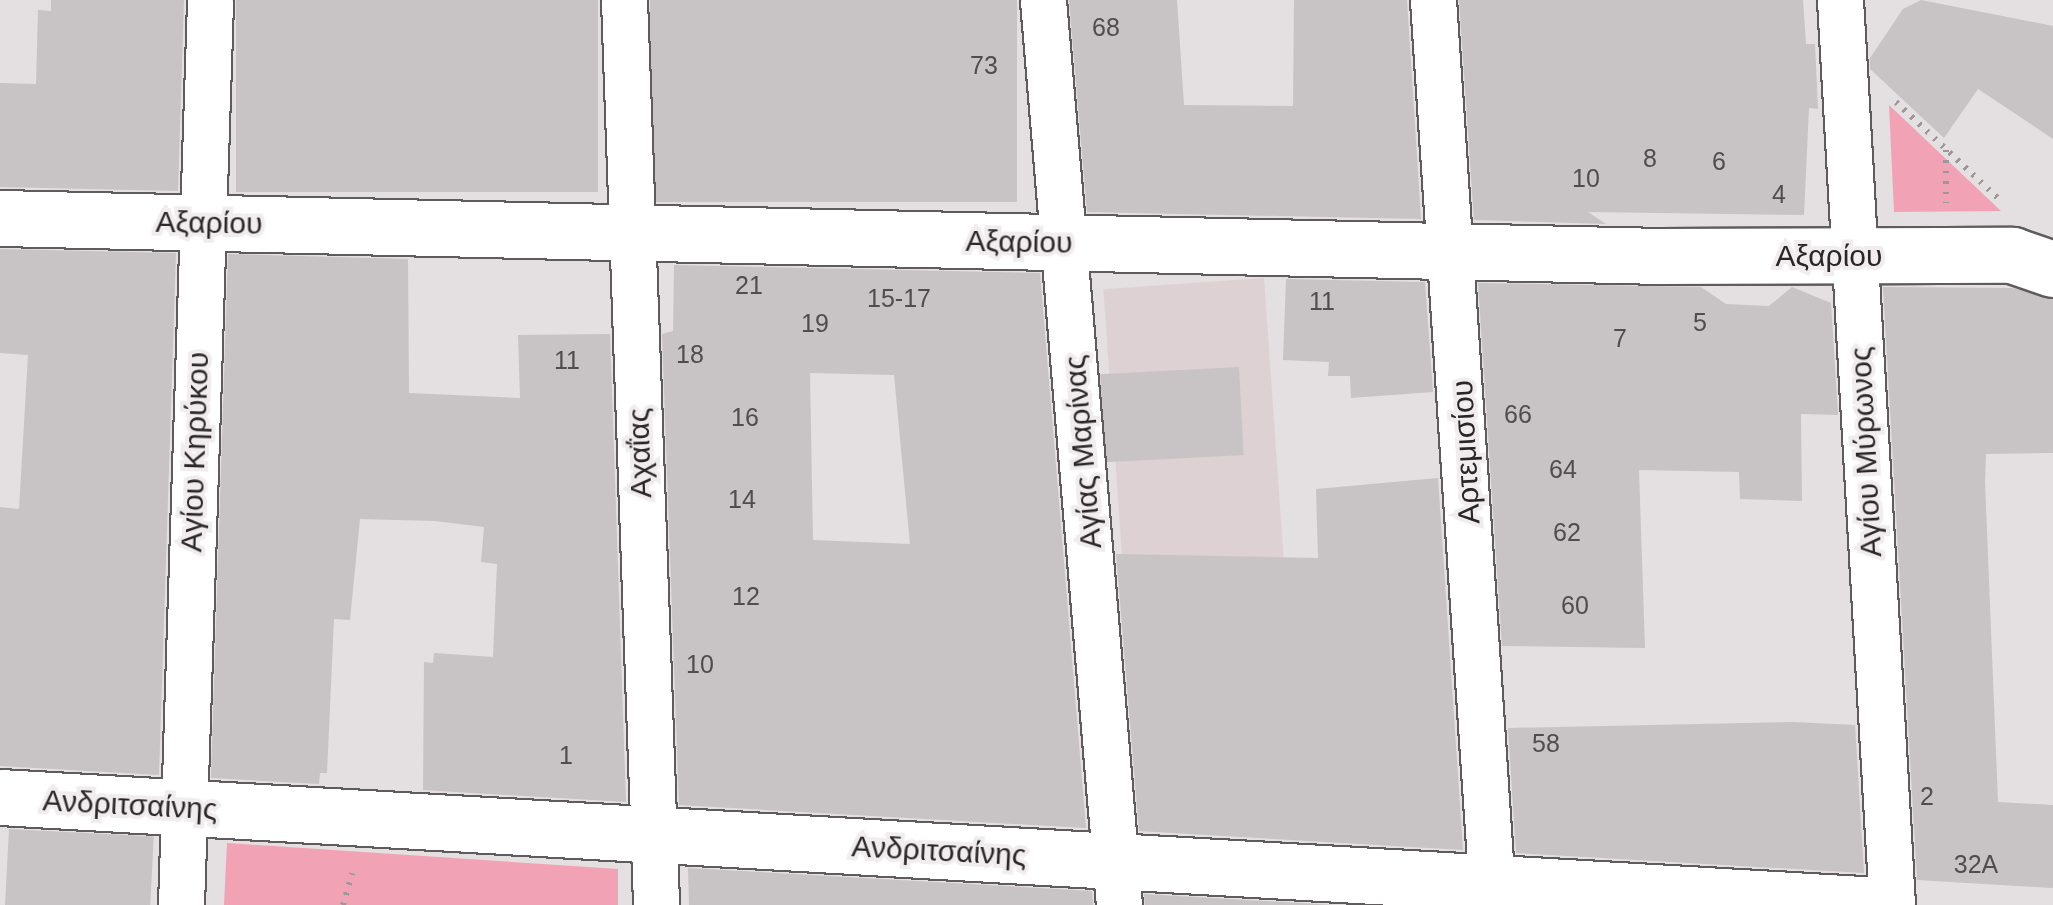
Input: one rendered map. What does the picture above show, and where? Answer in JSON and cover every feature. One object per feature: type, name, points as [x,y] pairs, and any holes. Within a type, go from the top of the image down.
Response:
[{"type":"street","name":"Αγίου Κηρύκου","points":[[181,905],[210,0]]},
{"type":"street","name":"Αχαΐας","points":[[624,0],[656,905]]},
{"type":"street","name":"Αγίας Μαρίνας","points":[[1043,0],[1118,883]]},
{"type":"street","name":"Αρτεμισίου","points":[[1433,0],[1454,251],[1493,894]]},
{"type":"street","name":"Αγίου Μύρωνος","points":[[1840,0],[1892,905]]},
{"type":"street","name":"Αξαρίου","points":[[0,218],[1454,251],[1855,256],[2045,264]]},
{"type":"street","name":"Ανδριτσαίνης","points":[[0,797],[654,834],[1118,883],[1878,905]]},
{"type":"path","points":[[1842,70],[1888,95],[2015,214],[2045,264]]},
{"type":"shaded area","points":[[1889,105],[2001,211],[1894,212]]},
{"type":"shaded area","points":[[1264,278],[1284,557],[1123,569],[1103,289]]},
{"type":"shaded area","points":[[227,843],[618,869],[618,905],[224,905]]},
{"type":"building","points":[[51,0],[184,0],[178,191],[0,187],[0,83],[36,84],[38,10],[51,11]]},
{"type":"building","points":[[236,0],[598,0],[598,192],[236,192]]},
{"type":"building","points":[[650,0],[1017,0],[1017,202],[650,202]]},
{"type":"building","points":[[1069,0],[1177,0],[1184,105],[1293,106],[1294,0],[1407,0],[1421,219],[1087,212]]},
{"type":"building","points":[[1459,0],[1803,0],[1806,44],[1815,44],[1818,109],[1809,108],[1804,215],[1588,212],[1606,224],[1474,220]]},
{"type":"building","points":[[1921,0],[2053,26],[2053,139],[1978,89],[1944,138],[1870,69],[1870,58],[1903,9]]},
{"type":"building","points":[[0,249],[176,253],[159,775],[0,766],[0,507],[19,509],[28,355],[0,353]]},
{"type":"building","points":[[228,254],[408,259],[409,393],[520,398],[518,335],[610,334],[626,802],[423,790],[424,662],[433,663],[434,653],[493,657],[497,564],[481,562],[484,527],[435,521],[360,519],[350,620],[334,619],[327,773],[320,773],[319,784],[211,778]]},
{"type":"building","points":[[674,265],[1040,273],[1086,828],[679,805],[662,334],[673,331]],"holes":[[[810,373],[894,375],[910,544],[813,540]]]},
{"type":"building","points":[[1286,279],[1425,282],[1433,392],[1351,398],[1350,376],[1328,376],[1329,362],[1283,360]]},
{"type":"building","points":[[1478,283],[1701,287],[1726,304],[1769,306],[1792,287],[1831,303],[1838,415],[1801,414],[1802,501],[1740,499],[1739,472],[1639,470],[1645,648],[1502,646]]},
{"type":"building","points":[[1883,287],[2013,288],[2053,299],[2053,453],[1986,454],[1985,482],[1998,802],[2053,805],[2053,888],[1917,880]]},
{"type":"building","points":[[1239,367],[1244,455],[1105,462],[1100,374]]},
{"type":"building","points":[[1438,478],[1463,850],[1139,831],[1116,554],[1318,558],[1316,489]]},
{"type":"building","points":[[1793,722],[1855,725],[1864,873],[1516,853],[1508,728]]},
{"type":"building","points":[[9,829],[154,837],[150,905],[5,905]]},
{"type":"building","points":[[688,868],[1092,891],[1093,905],[689,905]]},
{"type":"building","points":[[1144,894],[1334,905],[1145,905]]}]
